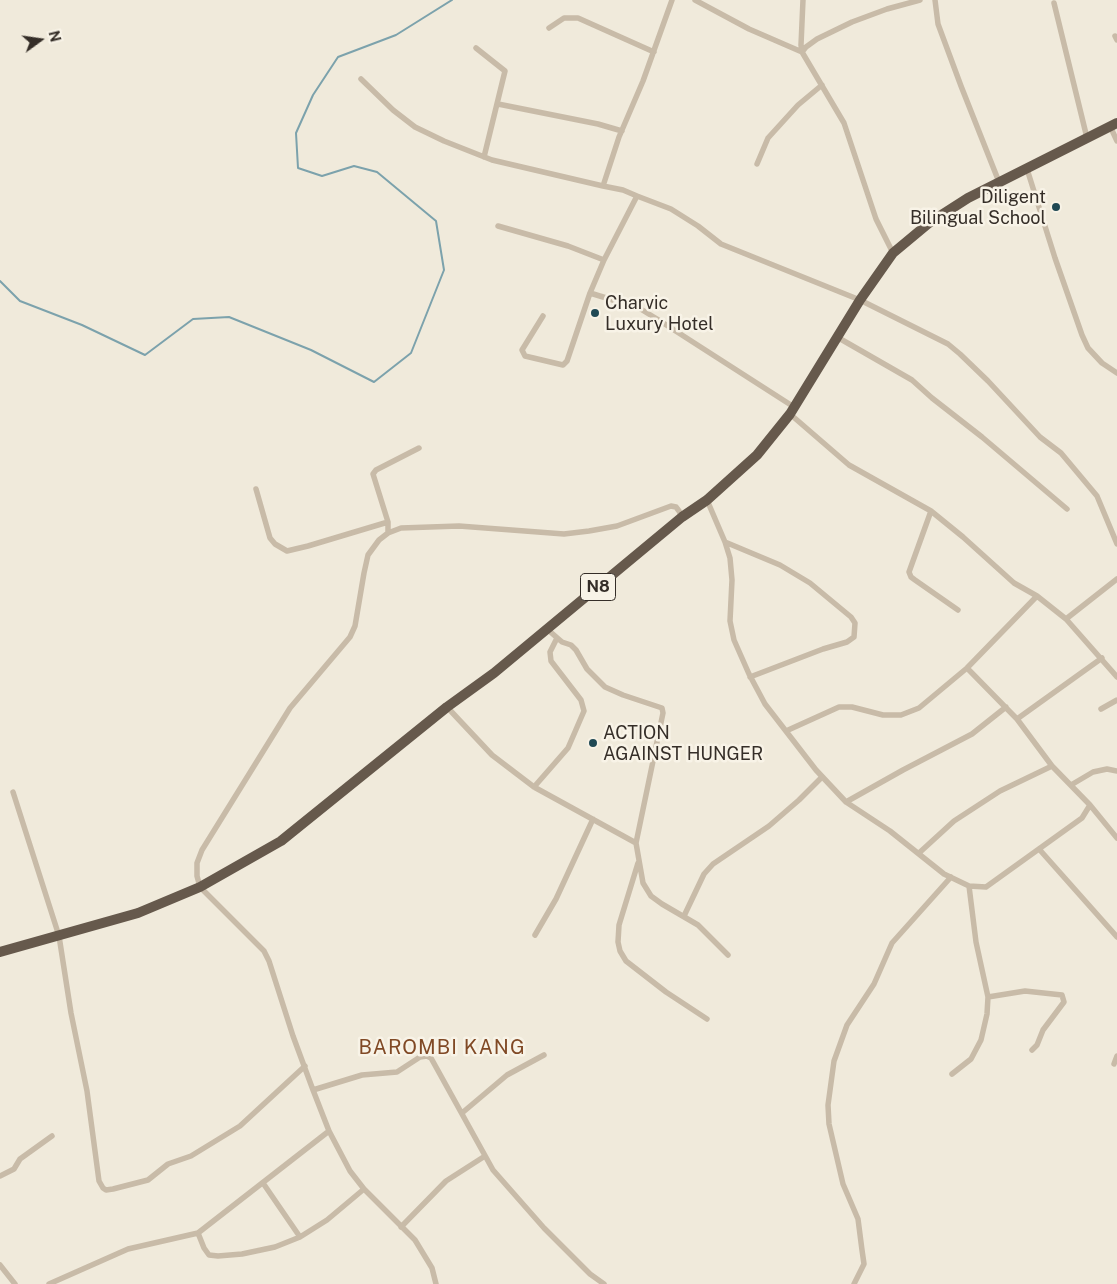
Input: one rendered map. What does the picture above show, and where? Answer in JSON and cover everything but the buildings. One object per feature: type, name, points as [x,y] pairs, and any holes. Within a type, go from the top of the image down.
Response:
[{"type":"highway","name":"N8","points":[[0,952],[138,913],[200,887],[280,841],[447,707],[494,673],[682,517],[707,500],[757,455],[792,411],[860,300],[893,253],[929,224],[968,198],[1113,125]]},
{"type":"street","points":[[603,186],[672,0]]},
{"type":"street","points":[[695,0],[749,29],[802,52]]},
{"type":"street","points":[[804,0],[802,52],[844,123],[876,219],[893,253]]},
{"type":"street","points":[[802,52],[817,39],[852,22],[887,9],[920,0]]},
{"type":"street","points":[[935,0],[938,24],[999,182]]},
{"type":"street","points":[[1054,3],[1087,138]]},
{"type":"street","points":[[549,28],[564,18],[578,18],[654,52]]},
{"type":"street","points":[[476,48],[506,71],[484,157]]},
{"type":"street","points":[[361,79],[393,110],[415,126],[444,141],[484,157],[623,190],[671,209],[698,226],[721,244],[860,300],[948,344],[988,381],[1040,437],[1061,453],[1097,496],[1117,544]]},
{"type":"street","points":[[757,164],[768,138],[787,116],[822,85]]},
{"type":"street","points":[[498,104],[598,124],[622,131]]},
{"type":"street","points":[[1113,125],[1117,140]]},
{"type":"street","points":[[1027,169],[1055,258],[1088,348],[1102,363],[1117,373]]},
{"type":"street","points":[[543,316],[522,350],[525,356],[563,366],[567,361],[590,293],[604,260],[637,196]]},
{"type":"street","points":[[498,226],[568,246],[604,260]]},
{"type":"street","points":[[590,293],[639,308],[657,318],[792,411],[849,465],[930,511],[963,537],[1014,583],[1037,596],[1066,619],[1117,677]]},
{"type":"street","points":[[837,337],[912,380],[1066,509]]},
{"type":"street","points":[[388,533],[388,522],[373,474],[376,470],[419,448]]},
{"type":"street","points":[[256,489],[270,538],[287,551],[388,522]]},
{"type":"street","points":[[707,500],[730,558],[732,580],[730,621],[734,640],[750,677],[765,704],[822,777],[846,802],[919,853],[944,874],[969,886],[986,887],[1082,818],[1090,805]]},
{"type":"street","points":[[436,1284],[426,1255],[415,1240],[364,1189],[350,1171],[329,1131],[313,1090],[293,1036],[270,961],[264,951],[200,887],[198,864],[207,843],[290,708],[350,637],[355,626],[368,555],[379,540],[388,533],[401,528],[459,526],[564,534],[617,526],[671,506],[679,510],[682,517]]},
{"type":"street","points":[[930,511],[909,572],[911,577],[958,610]]},
{"type":"street","points":[[725,542],[780,565],[810,583],[855,623],[854,637],[847,642],[823,649],[750,677]]},
{"type":"street","points":[[1066,619],[1117,579]]},
{"type":"street","points":[[786,731],[839,708],[852,707],[883,715],[901,715],[919,708],[967,668],[1037,596]]},
{"type":"street","points":[[547,629],[576,650],[587,669],[605,687],[622,695],[662,708],[663,713],[658,739],[636,843],[643,882],[651,896],[698,925],[728,955]]},
{"type":"street","points":[[534,787],[568,748],[584,711],[581,700],[551,661],[550,652],[557,638]]},
{"type":"street","points":[[1017,719],[1102,658]]},
{"type":"street","points":[[967,668],[1017,719],[1052,766],[1090,805],[1117,838]]},
{"type":"street","points":[[1101,709],[1117,700]]},
{"type":"street","points":[[447,707],[492,755],[534,787],[636,843]]},
{"type":"street","points":[[846,802],[972,734],[1006,707]]},
{"type":"street","points":[[919,853],[954,822],[1000,791],[1052,766]]},
{"type":"street","points":[[1071,785],[1093,772],[1107,769],[1117,771]]},
{"type":"street","points":[[684,916],[704,874],[713,864],[769,826],[822,777]]},
{"type":"street","points":[[13,792],[59,936],[71,1013],[87,1091],[99,1181],[103,1188],[106,1190],[148,1180],[168,1164],[191,1156],[240,1126],[305,1066]]},
{"type":"street","points":[[534,935],[556,899],[593,819]]},
{"type":"street","points":[[1039,848],[1117,937]]},
{"type":"street","points":[[638,861],[620,926],[618,942],[620,951],[626,961],[666,992],[707,1019]]},
{"type":"street","points":[[854,1284],[864,1264],[858,1220],[844,1184],[829,1124],[828,1105],[834,1060],[847,1024],[874,984],[892,943],[951,877]]},
{"type":"street","points":[[952,1074],[971,1059],[982,1040],[987,1014],[988,997],[976,942],[969,886]]},
{"type":"street","points":[[988,997],[1025,991],[1062,995],[1064,1002],[1043,1030],[1037,1045],[1032,1050]]},
{"type":"street","points":[[462,1113],[507,1075],[544,1055]]},
{"type":"street","points":[[313,1090],[362,1075],[397,1072],[420,1058],[427,1056],[432,1058],[485,1156],[499,1177],[544,1228],[590,1274],[604,1284]]},
{"type":"street","points":[[1114,1064],[1117,1056]]},
{"type":"street","points":[[49,1284],[128,1249],[198,1233],[329,1131]]},
{"type":"street","points":[[0,1176],[14,1169],[20,1159],[52,1136]]},
{"type":"street","points":[[401,1226],[446,1181],[485,1156]]},
{"type":"street","points":[[263,1183],[300,1237]]},
{"type":"street","points":[[198,1233],[209,1255],[242,1254],[275,1247],[300,1237],[327,1220],[364,1189]]},
{"type":"street","points":[[0,1265],[15,1284]]},
{"type":"waterway","points":[[0,281],[20,301],[82,325],[145,355],[193,319],[229,317],[311,350],[374,382],[411,353],[444,270],[436,221],[377,172],[354,166],[322,176],[298,168],[296,133],[313,95],[338,57],[396,35],[452,0]]},
{"type":"place","name":"Diligent Bilingual School","points":[[1056,207]]},
{"type":"place","name":"Charvic Luxury Hotel","points":[[595,313]]},
{"type":"place","name":"ACTION AGAINST HUNGER","points":[[593,743]]},
{"type":"district","name":"BAROMBI KANG","points":[[442,1048]]}]
